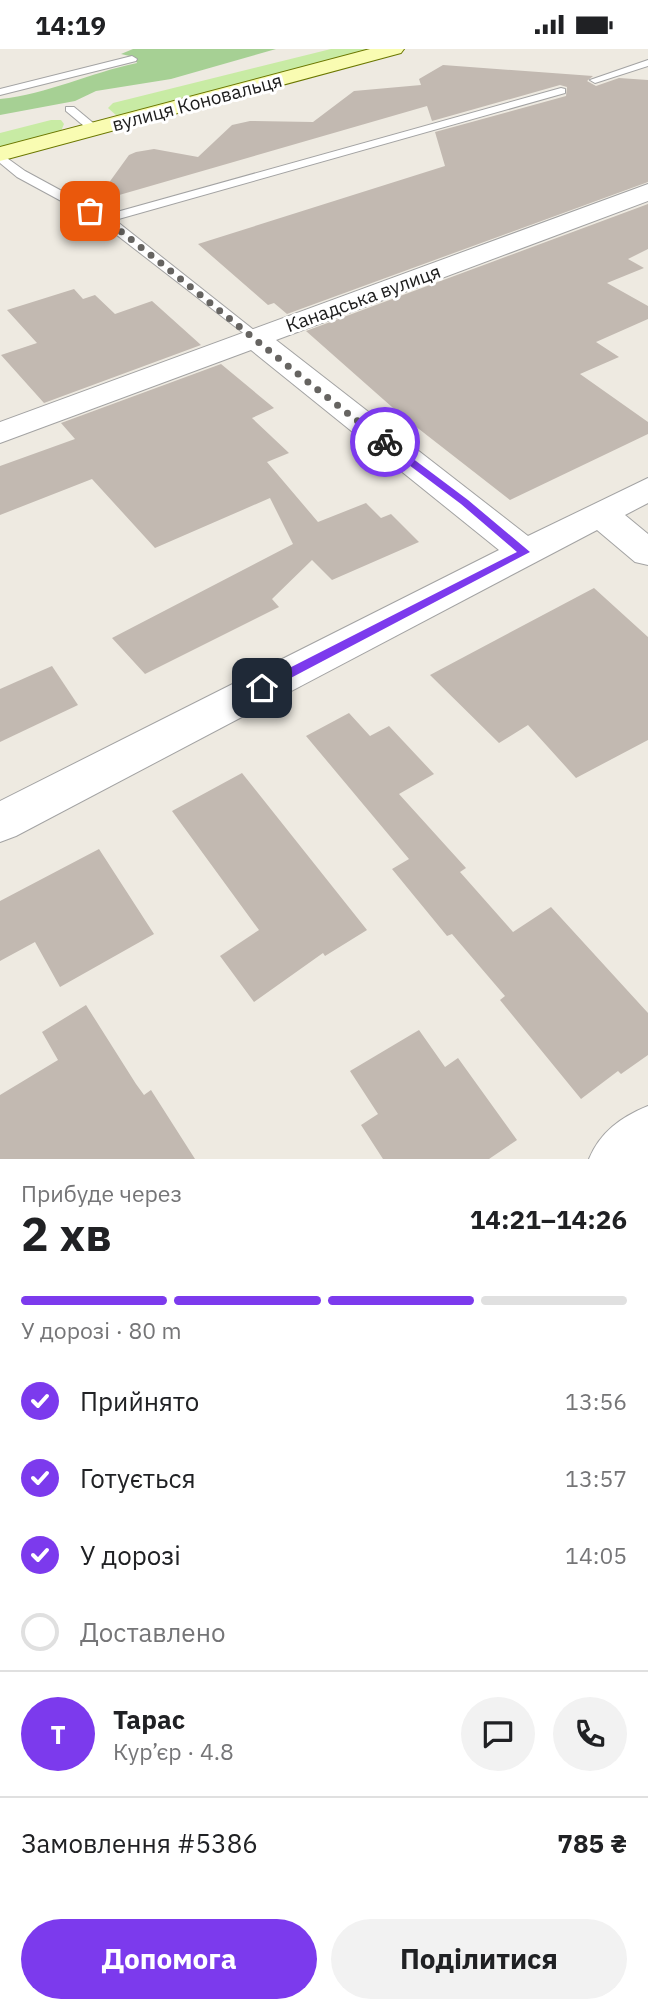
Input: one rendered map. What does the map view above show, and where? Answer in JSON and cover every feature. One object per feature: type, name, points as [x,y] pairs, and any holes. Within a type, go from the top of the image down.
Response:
[{"type":"main road","name":"вулиця Коновальця","points":[[285,56],[312,49]]},
{"type":"main road","name":"вулиця Коновальця","points":[[0,155],[394,49]]},
{"type":"main road","name":"вулиця Коновальця","points":[[47,115],[97,103]]},
{"type":"street","name":"Канадська вулиця","points":[[0,433],[648,193]]},
{"type":"street","points":[[255,338],[320,393],[465,502],[524,552]]},
{"type":"street","points":[[0,823],[648,489]]},
{"type":"street","points":[[599,513],[648,553]]},
{"type":"street","points":[[617,1159],[648,1134]]},
{"type":"lane","points":[[0,92],[132,59]]},
{"type":"lane","points":[[595,81],[648,63]]},
{"type":"lane","points":[[105,219],[561,91]]},
{"type":"lane","points":[[70,109],[94,129]]},
{"type":"lane","points":[[0,155],[21,174],[105,219],[255,338]]},
{"type":"green space","points":[[133,49],[276,49],[171,79],[96,91],[75,101],[0,115],[0,99],[35,93],[137,63],[134,57],[121,54]]},
{"type":"green space","points":[[331,49],[379,49],[117,116],[108,108],[113,103]]},
{"type":"green space","points":[[61,120],[64,124],[61,131],[0,149],[0,133]]},
{"type":"building","points":[[443,65],[593,76],[587,81],[596,86],[619,78],[648,80],[648,182],[287,314],[274,303],[268,305],[198,244],[445,166],[435,132],[566,96],[567,87],[560,85],[432,121],[427,106],[95,202],[129,155],[136,152],[154,149],[198,157],[232,125],[250,121],[313,122],[354,91],[421,85],[419,79]]},
{"type":"building","points":[[648,204],[648,249],[628,259],[644,268],[607,283],[648,306],[648,319],[596,342],[619,357],[580,374],[648,422],[648,434],[510,500],[401,415],[306,331]]},
{"type":"building","points":[[74,289],[83,299],[95,295],[115,314],[152,301],[201,345],[44,403],[1,355],[37,343],[7,310]]},
{"type":"building","points":[[221,364],[274,408],[252,418],[289,453],[267,462],[318,522],[366,503],[381,518],[391,514],[419,542],[332,580],[312,560],[272,599],[279,607],[145,674],[112,638],[293,544],[270,498],[155,548],[92,479],[0,515],[0,466],[75,439],[61,423]]},
{"type":"building","points":[[594,588],[648,637],[648,740],[576,778],[528,725],[499,743],[430,675]]},
{"type":"building","points":[[52,666],[78,705],[0,742],[0,689]]},
{"type":"building","points":[[349,713],[370,736],[389,726],[434,774],[399,794],[466,868],[460,872],[513,932],[551,907],[648,1013],[648,1055],[621,1074],[618,1071],[581,1099],[500,1000],[505,996],[452,934],[447,936],[392,869],[409,859],[306,736]]},
{"type":"building","points":[[242,773],[367,930],[325,956],[323,953],[254,1002],[220,956],[259,930],[172,811]]},
{"type":"building","points":[[99,849],[154,934],[60,987],[35,942],[0,961],[0,901]]},
{"type":"building","points":[[86,1005],[136,1084],[144,1095],[151,1090],[195,1159],[0,1159],[0,1095],[58,1060],[42,1032]]},
{"type":"building","points":[[419,1030],[445,1067],[458,1058],[517,1140],[489,1159],[383,1159],[361,1125],[378,1114],[350,1071]]},
{"type":"way so far","points":[[90,211],[105,219],[206,297],[320,393],[385,442]]},
{"type":"route","points":[[262,688],[524,552],[465,502],[385,442]]}]
